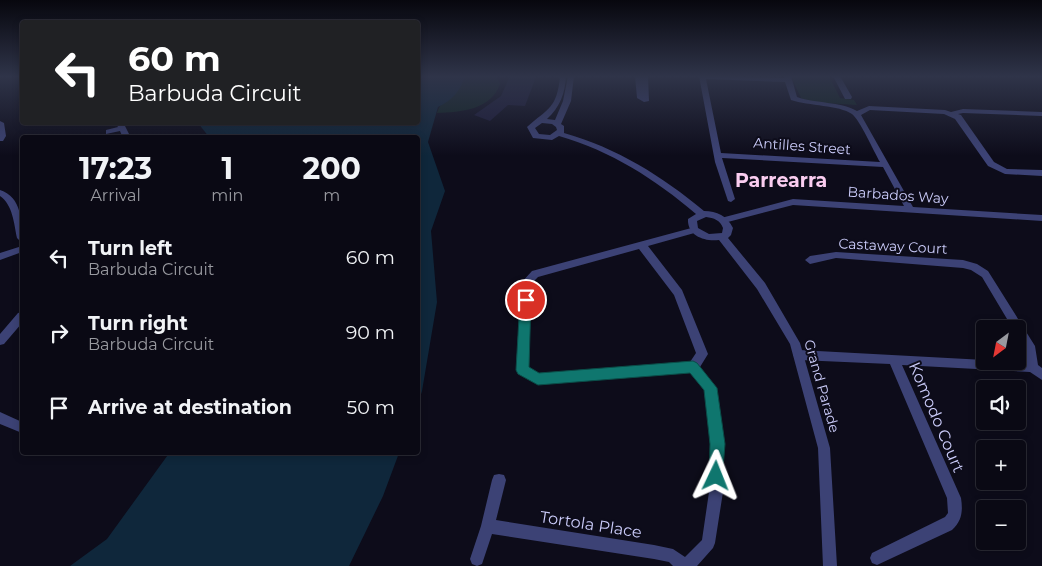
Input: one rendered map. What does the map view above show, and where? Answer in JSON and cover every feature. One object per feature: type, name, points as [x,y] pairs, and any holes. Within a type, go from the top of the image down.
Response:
[{"type":"street","points":[[558,102],[553,112],[531,128],[536,136],[552,138],[560,134],[577,138],[629,162],[674,191],[701,214],[710,214],[724,220],[728,231],[722,237],[710,238],[695,230],[692,222],[701,214]]},
{"type":"street","points":[[558,124],[566,102]]},
{"type":"street","points":[[707,102],[718,155],[731,199]]},
{"type":"street","points":[[805,102],[846,106],[857,114],[910,209]]},
{"type":"street","points":[[857,114],[869,108],[945,112],[958,117],[991,164],[1005,171],[1042,173]]},
{"type":"street","points":[[951,114],[963,111],[1042,114]]},
{"type":"street","points":[[540,121],[558,124],[562,128],[560,134]]},
{"type":"street","points":[[0,124],[2,136],[0,139]]},
{"type":"street","points":[[109,132],[120,125]]},
{"type":"street","name":"Antilles Street","points":[[718,155],[884,165]]},
{"type":"street","points":[[0,193],[5,194],[13,206],[20,231]]},
{"type":"street","name":"Barbados Way","points":[[724,220],[793,202],[1042,218]]},
{"type":"street","points":[[693,367],[538,379],[522,370],[526,283],[529,278],[535,274],[695,230]]},
{"type":"street","name":"Grand Parade","points":[[722,237],[761,286],[795,343],[799,355],[824,448],[830,566]]},
{"type":"street","points":[[641,244],[678,293],[702,354],[693,367]]},
{"type":"street","points":[[0,257],[20,250]]},
{"type":"street","name":"Castaway Court","points":[[810,260],[836,255],[974,266],[985,274],[1031,349],[1032,367]]},
{"type":"street","points":[[0,341],[20,318]]},
{"type":"street","points":[[799,355],[1032,367],[1042,375]]},
{"type":"street","name":"Komodo Court","points":[[877,558],[947,525],[954,519],[956,510],[954,498],[894,360]]},
{"type":"street","points":[[686,566],[708,542],[716,492],[718,444],[710,388],[693,367]]},
{"type":"street","points":[[0,418],[20,427]]},
{"type":"street","points":[[477,559],[500,480]]},
{"type":"street","name":"Tortola Place","points":[[488,526],[654,552],[673,556],[686,566]]},
{"type":"green space","points":[[485,102],[474,108],[456,112],[437,113],[442,103]]},
{"type":"green space","points":[[816,102],[855,102],[857,105]]},
{"type":"water","points":[[420,102],[446,102],[438,107],[428,142],[445,191],[431,231],[437,302],[420,398],[420,135],[207,135],[200,125],[420,125]]},
{"type":"water","points":[[168,455],[398,455],[383,496],[349,566],[70,566],[107,539]]},
{"type":"building","points":[[492,102],[526,102],[525,106],[508,105],[490,121],[474,115]]},
{"type":"district","name":"Parrearra","points":[[781,180]]},
{"type":"route","points":[[526,300],[522,370],[538,379],[693,367],[710,388],[718,444],[716,476]]}]
